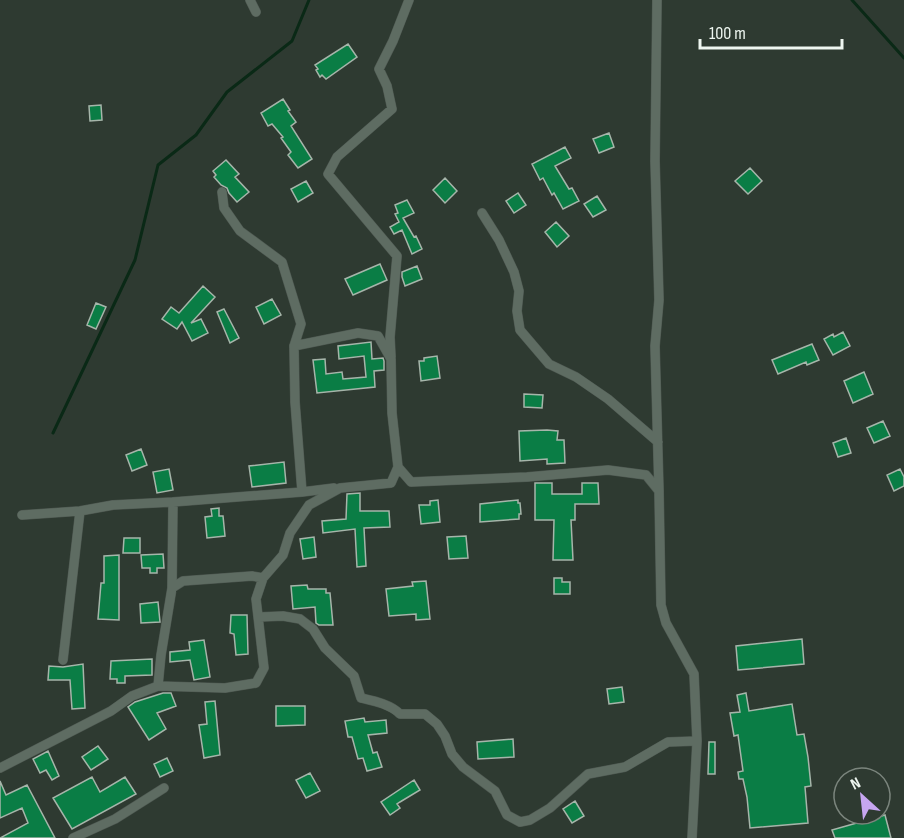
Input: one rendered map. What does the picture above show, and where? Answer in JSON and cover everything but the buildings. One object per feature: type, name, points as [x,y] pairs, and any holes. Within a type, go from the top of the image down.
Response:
[{"type":"street","points":[[250,0],[256,12]]},
{"type":"street","points":[[22,515],[80,511],[113,505],[302,492],[391,483],[398,467],[392,413],[390,337],[397,256],[328,174],[337,157],[392,109],[387,86],[379,69],[410,0]]},
{"type":"street","points":[[657,0],[655,161],[659,300],[655,346],[661,605],[666,623],[694,674],[697,741],[692,838]]},
{"type":"street","points":[[222,192],[224,208],[240,231],[282,262],[301,324],[294,346],[295,402],[302,492]]},
{"type":"street","points":[[482,213],[499,240],[514,272],[519,291],[517,311],[520,330],[549,364],[576,377],[608,399],[658,442]]},
{"type":"street","points":[[294,346],[358,333],[378,336],[391,359]]},
{"type":"street","points":[[398,467],[411,482],[526,477],[609,470],[646,476],[659,491]]},
{"type":"street","points":[[0,768],[111,711],[132,696],[158,686],[225,688],[256,683],[264,668],[256,599],[263,578],[284,555],[290,533],[309,505],[340,488]]},
{"type":"street","points":[[158,686],[172,588],[173,502]]},
{"type":"street","points":[[63,660],[80,511]]},
{"type":"street","points":[[172,588],[183,581],[252,576],[263,578]]},
{"type":"street","points":[[259,617],[283,616],[300,619],[313,629],[325,648],[354,676],[361,698],[380,703],[400,714],[425,714],[437,724],[452,754],[463,767],[495,791],[507,815],[520,822],[530,820],[550,808],[588,774],[625,767],[668,742],[697,741]]},
{"type":"street","points":[[73,838],[115,819],[164,788]]},
{"type":"waterway","points":[[53,433],[135,260],[158,165],[196,135],[227,92],[292,41],[309,0]]},
{"type":"waterway","points":[[852,0],[904,58]]}]
